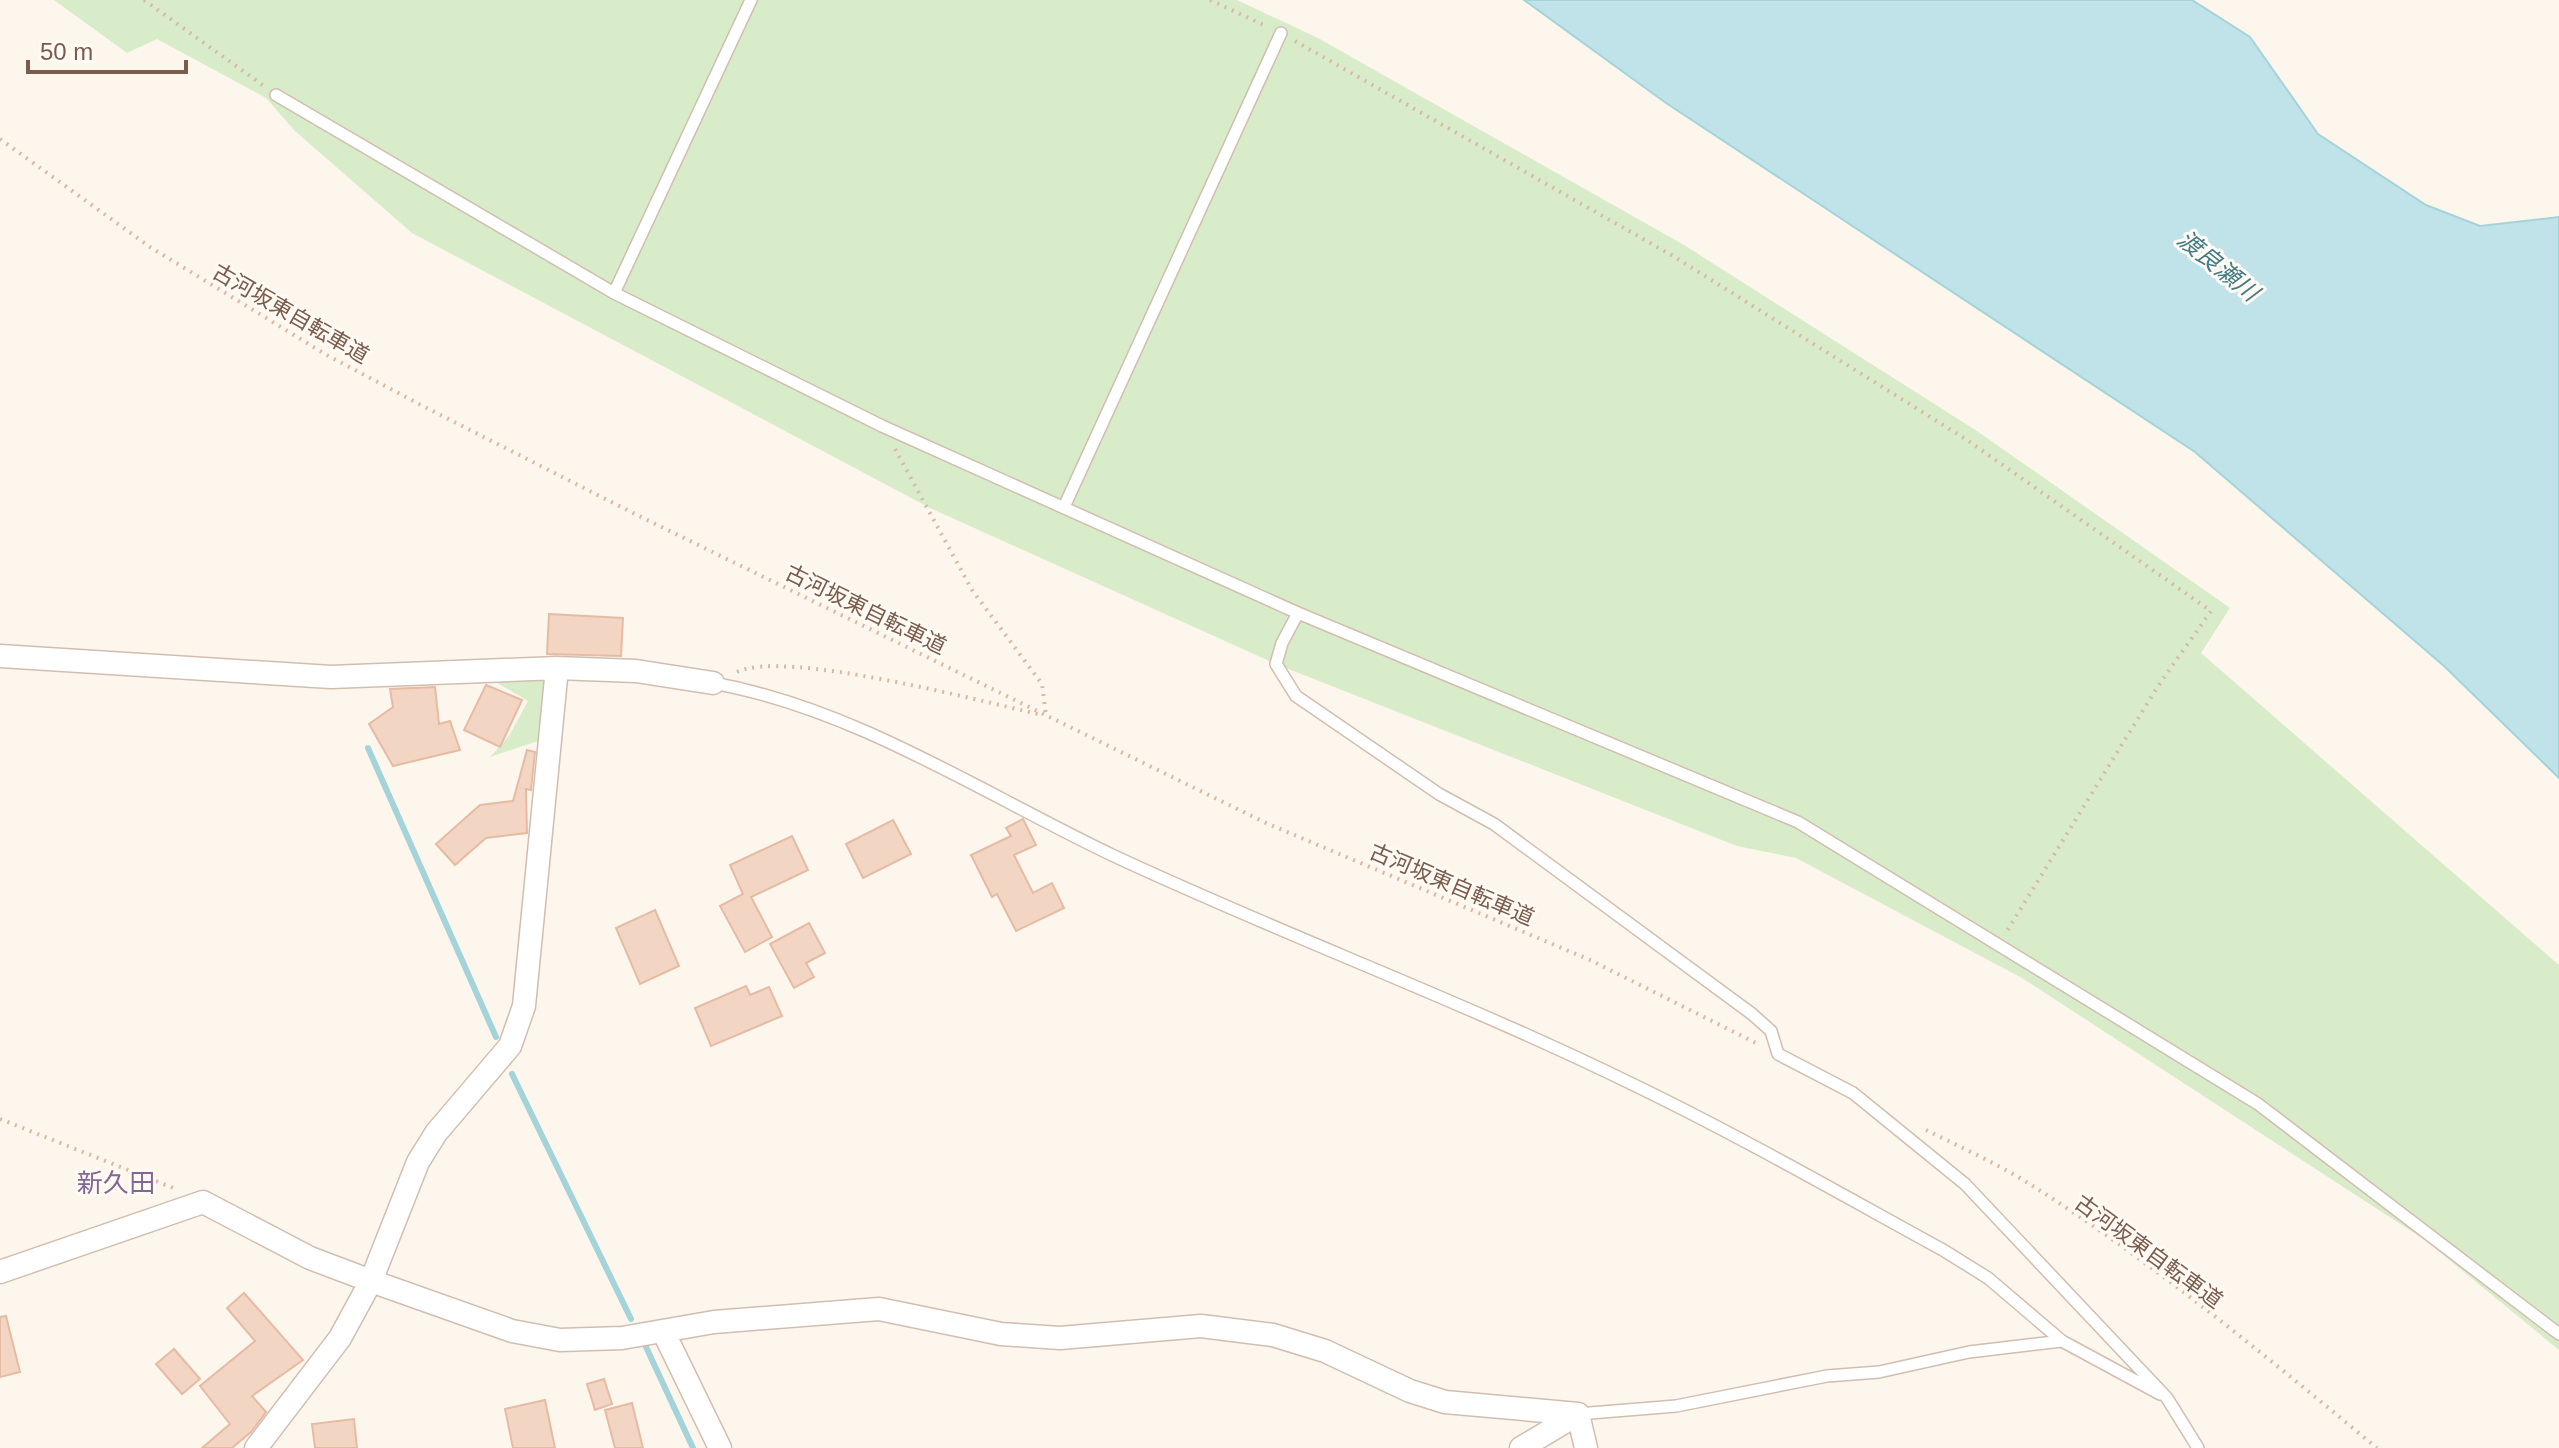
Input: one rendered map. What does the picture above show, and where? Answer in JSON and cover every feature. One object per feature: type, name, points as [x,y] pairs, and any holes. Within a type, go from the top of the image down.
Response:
[{"type":"street","points":[[0,656],[331,677],[557,668],[636,671],[713,683]]},
{"type":"street","points":[[256,1448],[340,1338],[371,1281],[418,1162],[436,1133],[510,1046],[518,1030],[532,935],[557,668]]},
{"type":"street","points":[[0,1272],[203,1202],[310,1258],[512,1331],[560,1340],[664,1333],[714,1322],[879,1309],[1001,1334],[1060,1338],[1201,1326],[1273,1335],[1325,1351],[1410,1391],[1445,1402],[1578,1414]]},
{"type":"street","points":[[664,1333],[720,1448]]},
{"type":"street","points":[[1521,1448],[1578,1414]]},
{"type":"street","points":[[1578,1414],[1586,1448]]},
{"type":"lane","points":[[614,293],[751,0]]},
{"type":"lane","points":[[1064,507],[1281,33]]},
{"type":"lane","points":[[276,95],[614,293],[882,426],[1298,613],[1798,822],[2258,1104],[2559,1334]]},
{"type":"lane","points":[[1298,613],[1282,643],[1276,664],[1296,696],[1439,794],[1494,824],[1602,900],[1752,1014],[1771,1031],[1778,1054],[1853,1093],[1965,1184],[2062,1283],[2167,1398],[2198,1448]]},
{"type":"lane","points":[[713,683],[784,699],[839,719],[1114,855],[1448,999],[1630,1083],[1943,1250],[1988,1278],[2062,1341],[2167,1398]]},
{"type":"lane","points":[[1578,1414],[1676,1406],[1827,1376],[1879,1372],[1969,1352],[2062,1341]]},
{"type":"path","points":[[144,0],[276,95]]},
{"type":"path","points":[[1210,0],[1281,33],[1686,264],[1967,440],[2211,611],[2158,686],[1999,944]]},
{"type":"path","name":"古河坂東自転車道","points":[[0,139],[150,247],[325,354],[633,513],[1266,823],[1590,960],[1754,1042]]},
{"type":"path","points":[[713,683],[745,668],[780,666],[924,687],[1047,716],[1042,684],[972,590],[882,426]]},
{"type":"path","points":[[0,1119],[203,1202]]},
{"type":"path","name":"古河坂東自転車道","points":[[1923,1128],[2028,1183],[2092,1228],[2211,1315],[2377,1448]]},
{"type":"green space","points":[[54,0],[1237,0],[1318,38],[1684,245],[1977,431],[2230,608],[2201,653],[2559,965],[2559,1350],[2425,1240],[2022,978],[1796,858],[1737,846],[1276,664],[930,508],[412,233],[295,131],[266,98],[157,39],[127,53]]},
{"type":"green space","points":[[538,675],[547,688],[538,741],[490,757],[509,736],[528,701],[485,676]]},
{"type":"water","name":"渡良瀬川","points":[[1524,0],[2192,0],[2250,37],[2318,134],[2426,205],[2480,226],[2559,217],[2559,778],[2444,666],[2195,452],[1666,103]]},
{"type":"building","points":[[549,614],[623,618],[621,656],[547,654]]},
{"type":"building","points":[[486,685],[522,700],[500,747],[464,730]]},
{"type":"building","points":[[435,687],[439,724],[450,721],[460,750],[393,766],[369,724],[393,707],[390,689]]},
{"type":"building","points":[[527,750],[535,752],[531,790],[526,789],[527,833],[486,838],[455,865],[436,844],[480,805],[513,801]]},
{"type":"building","points":[[1023,819],[1036,845],[1014,855],[1033,893],[1052,883],[1064,908],[1016,931],[997,894],[992,897],[971,855],[1011,836],[1006,828]]},
{"type":"building","points":[[893,820],[911,854],[863,878],[846,844]]},
{"type":"building","points":[[792,836],[808,870],[751,897],[772,937],[745,952],[720,906],[743,894],[730,865]]},
{"type":"building","points":[[655,910],[679,966],[640,984],[616,928]]},
{"type":"building","points":[[809,923],[825,953],[806,963],[814,977],[794,988],[770,944]]},
{"type":"building","points":[[746,986],[750,995],[769,987],[782,1016],[711,1046],[695,1008]]},
{"type":"building","points":[[244,1293],[303,1360],[252,1396],[266,1412],[251,1432],[232,1448],[202,1448],[230,1424],[200,1386],[255,1341],[227,1308]]},
{"type":"building","points":[[6,1316],[20,1372],[0,1377],[0,1317]]},
{"type":"building","points":[[174,1349],[200,1379],[182,1394],[156,1364]]},
{"type":"building","points":[[604,1379],[612,1404],[595,1410],[587,1384]]},
{"type":"building","points":[[545,1400],[555,1448],[513,1448],[505,1409]]},
{"type":"building","points":[[632,1403],[643,1448],[615,1448],[605,1410]]},
{"type":"building","points":[[354,1419],[357,1448],[315,1448],[312,1424]]},
{"type":"waterway","points":[[368,748],[496,1037]]},
{"type":"waterway","points":[[512,1074],[631,1319]]},
{"type":"waterway","points":[[646,1347],[693,1448]]},
{"type":"district","name":"新久田","points":[[116,1183]]}]
